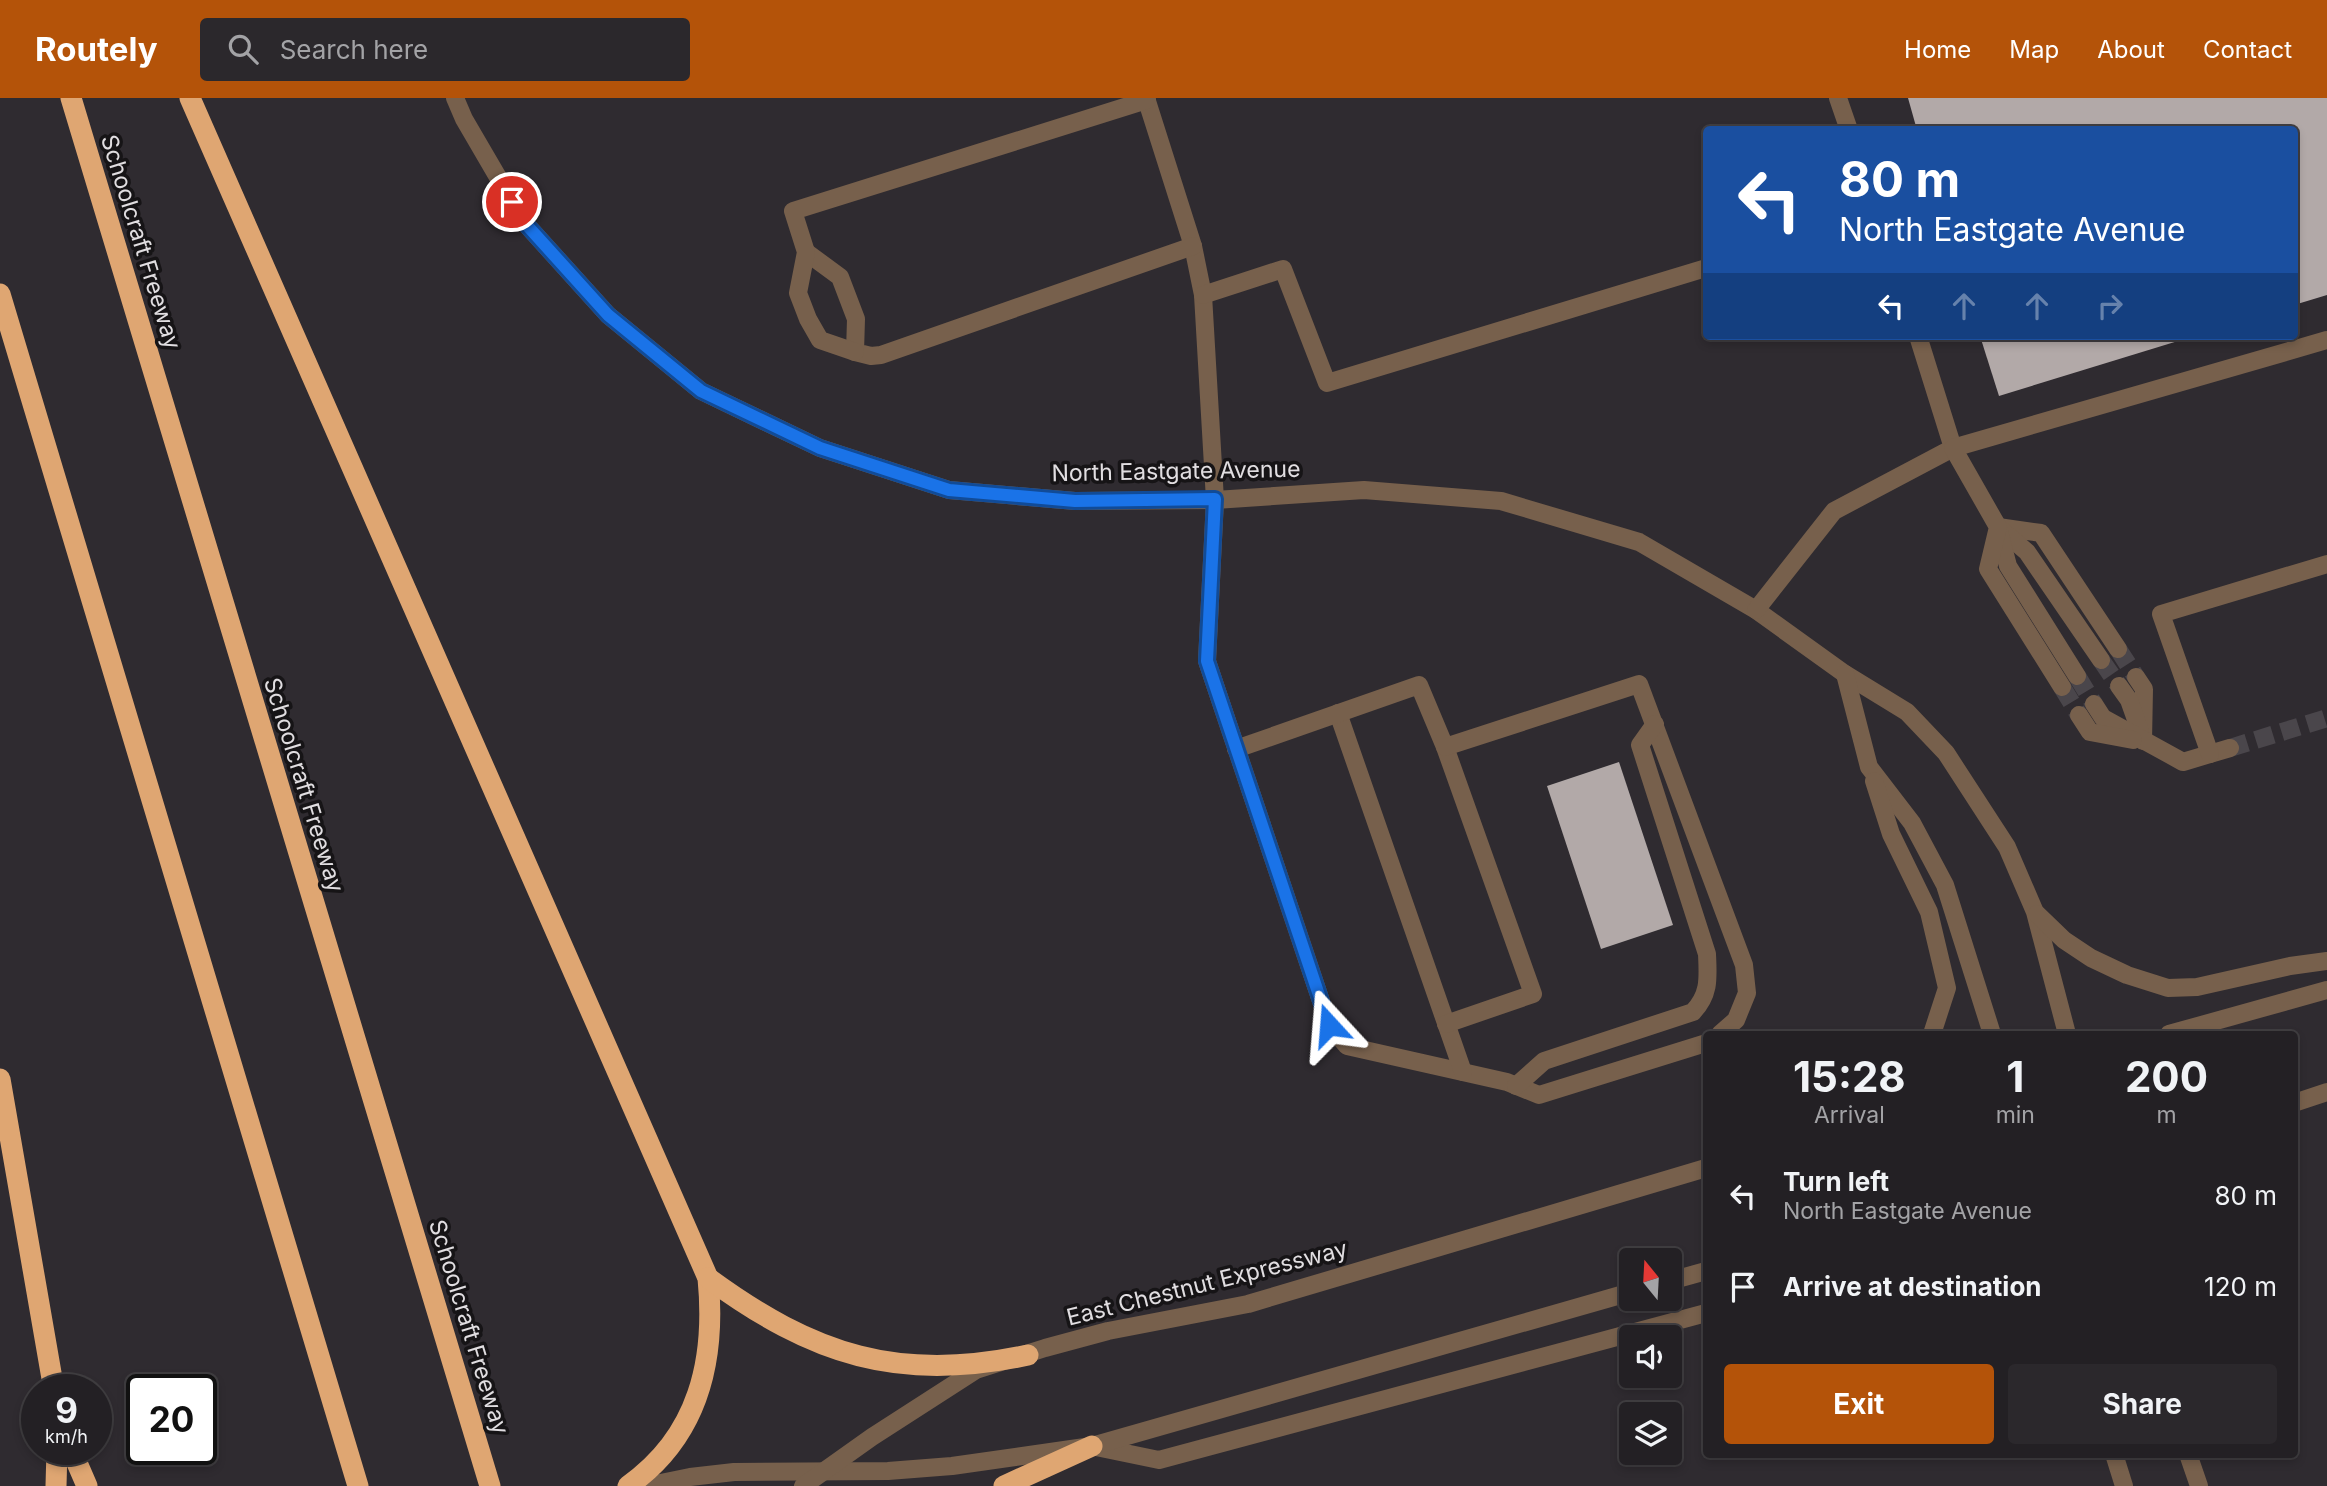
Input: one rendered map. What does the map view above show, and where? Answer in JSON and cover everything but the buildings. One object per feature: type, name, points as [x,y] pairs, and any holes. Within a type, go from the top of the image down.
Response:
[{"type":"highway","name":"Schoolcraft Freeway","points":[[71,98],[489,1486]]},
{"type":"highway","points":[[190,98],[708,1278],[710,1341],[705,1372],[696,1401],[668,1450],[650,1470],[628,1486]]},
{"type":"highway","points":[[0,295],[358,1486]]},
{"type":"highway","points":[[0,1079],[51,1374]]},
{"type":"highway","points":[[708,1278],[775,1323],[811,1340],[884,1362],[921,1367],[958,1367],[994,1363],[1028,1355]]},
{"type":"highway","points":[[1004,1486],[1092,1446]]},
{"type":"highway","points":[[55,1486],[56,1465]]},
{"type":"highway","points":[[78,1465],[87,1486]]},
{"type":"street","name":"North Eastgate Avenue","points":[[455,98],[464,119],[524,222],[608,315],[701,391],[820,448],[949,490],[1075,501],[1215,499],[1363,490],[1502,501],[1639,542],[1756,611],[1845,674],[1907,712],[1946,753],[2007,847],[2035,912],[2066,1031]]},
{"type":"street","points":[[1838,98],[1848,126]]},
{"type":"street","points":[[1193,246],[881,355],[871,356],[820,340],[808,318],[798,293],[806,252],[793,211],[1146,99],[1193,246],[1203,295],[1215,499],[1207,661],[1329,1025],[1347,1046],[1462,1072],[1539,1095],[1703,1044]]},
{"type":"street","points":[[806,252],[840,277],[856,319],[855,352]]},
{"type":"street","points":[[1203,295],[1283,269],[1327,383],[1703,269]]},
{"type":"street","points":[[1919,340],[1953,448],[1998,527],[2008,566],[2077,676]]},
{"type":"street","points":[[1756,611],[1834,511],[1953,448],[2327,340]]},
{"type":"street","points":[[1998,527],[2041,533],[2118,649]]},
{"type":"street","points":[[1998,527],[2027,552],[2101,660]]},
{"type":"street","points":[[1998,527],[1989,569],[2062,687]]},
{"type":"street","points":[[2210,754],[2161,614],[2327,564]]},
{"type":"street","points":[[1845,674],[1869,767],[1891,834],[1929,912],[1947,988],[1933,1031]]},
{"type":"street","points":[[2136,677],[2144,689],[2143,741]]},
{"type":"street","points":[[1444,747],[1640,684],[1744,965],[1747,993],[1736,1020],[1723,1031]]},
{"type":"street","points":[[1236,748],[1419,685],[1533,995],[1446,1024]]},
{"type":"street","points":[[2119,686],[2129,699],[2143,741]]},
{"type":"street","points":[[2094,704],[2103,718],[2183,762],[2230,748]]},
{"type":"street","points":[[1338,713],[1462,1072]]},
{"type":"street","points":[[2079,715],[2090,732],[2143,741]]},
{"type":"street","points":[[1516,1086],[1544,1062],[1693,1012],[1703,1001],[1709,984],[1707,954],[1640,745],[1655,724]]},
{"type":"street","points":[[1869,767],[1912,822],[1945,885],[1991,1031]]},
{"type":"street","points":[[2035,912],[2064,940],[2091,958],[2127,975],[2168,988],[2197,987],[2290,966],[2327,961]]},
{"type":"street","points":[[2180,1031],[2327,989]]},
{"type":"street","points":[[2298,1103],[2327,1092]]},
{"type":"street","name":"East Chestnut Expressway","points":[[803,1486],[872,1437],[976,1370],[1108,1331],[1248,1304],[1703,1169]]},
{"type":"street","points":[[1682,1278],[1703,1272]]},
{"type":"street","points":[[646,1486],[734,1472],[888,1471],[952,1466],[1092,1446],[1619,1295]]},
{"type":"street","points":[[1092,1446],[1159,1460],[1703,1314]]},
{"type":"street","points":[[2116,1458],[2124,1486]]},
{"type":"street","points":[[2189,1458],[2199,1486]]},
{"type":"tunnel","points":[[2118,649],[2136,677]]},
{"type":"tunnel","points":[[2101,660],[2119,686]]},
{"type":"tunnel","points":[[2077,676],[2094,704]]},
{"type":"tunnel","points":[[2062,687],[2079,715]]},
{"type":"tunnel","points":[[2230,748],[2327,718]]},
{"type":"route","points":[[512,202],[524,222],[608,315],[701,391],[820,448],[949,490],[1075,501],[1215,499],[1207,661],[1329,1025]]}]
